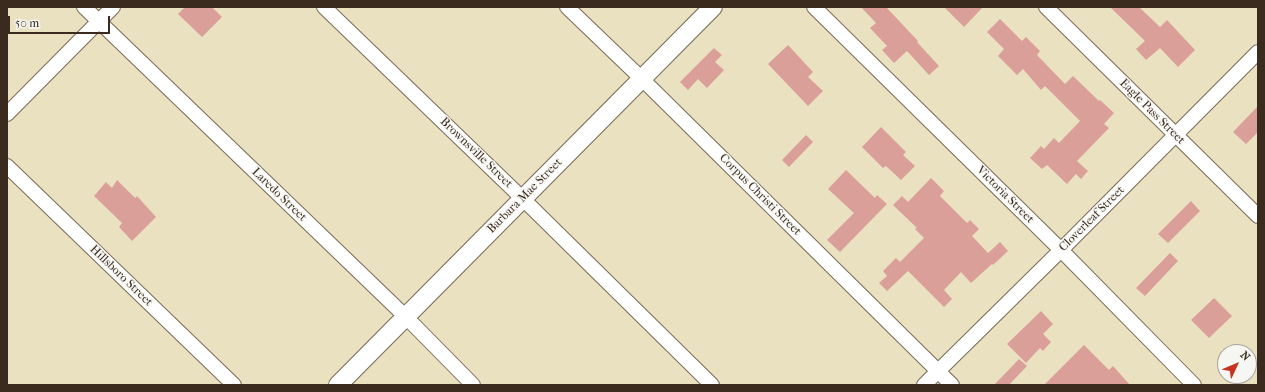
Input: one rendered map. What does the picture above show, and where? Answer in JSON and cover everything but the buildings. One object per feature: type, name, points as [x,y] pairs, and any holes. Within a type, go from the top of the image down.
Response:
[{"type":"street","name":"Laredo Street","points":[[84,7],[406,317],[473,385]]},
{"type":"street","points":[[7,114],[113,7]]},
{"type":"street","name":"Brownsville Street","points":[[324,7],[522,198],[712,385]]},
{"type":"street","name":"Corpus Christi Street","points":[[567,7],[952,385]]},
{"type":"street","name":"Barbara Mae Street","points":[[338,385],[713,7]]},
{"type":"street","name":"Victoria Street","points":[[814,7],[1061,250],[1194,385]]},
{"type":"street","name":"Eagle Pass Street","points":[[1046,7],[1258,216]]},
{"type":"street","name":"Cloverleaf Street","points":[[924,385],[1258,52]]},
{"type":"street","name":"Hillsboro Street","points":[[7,166],[234,385]]}]
